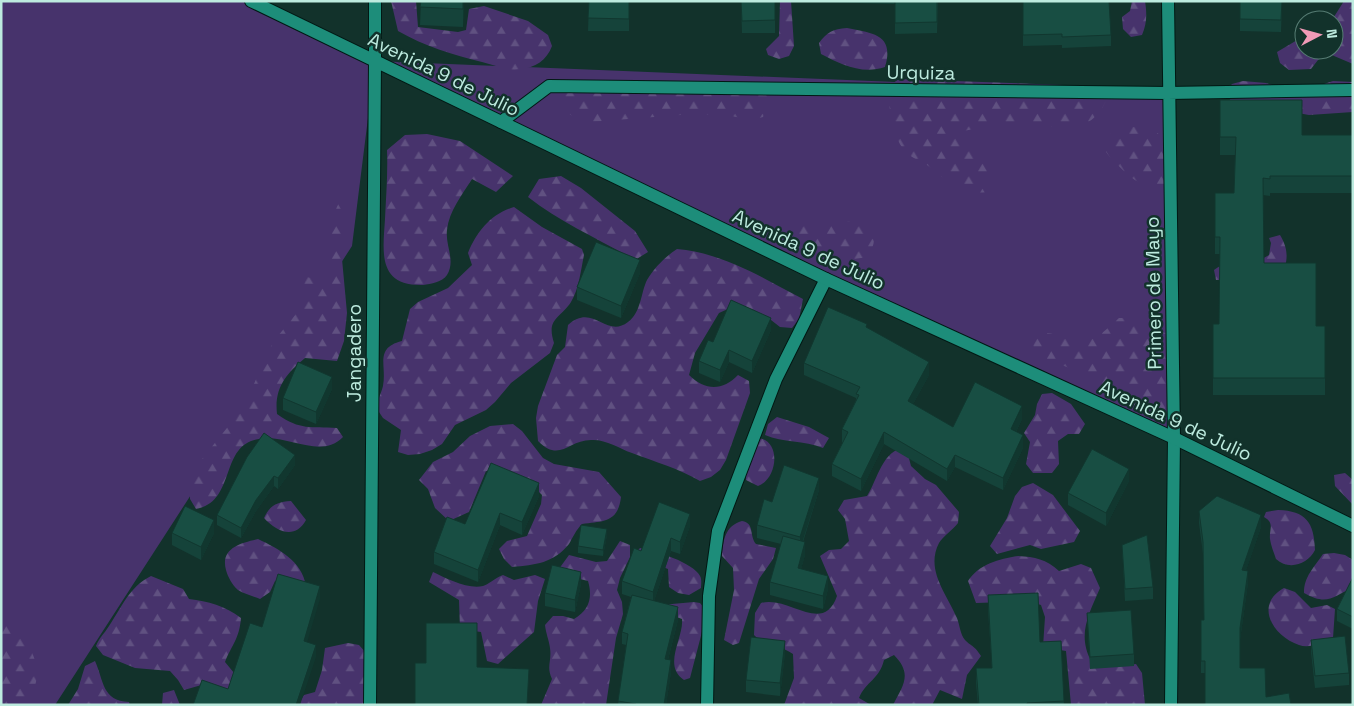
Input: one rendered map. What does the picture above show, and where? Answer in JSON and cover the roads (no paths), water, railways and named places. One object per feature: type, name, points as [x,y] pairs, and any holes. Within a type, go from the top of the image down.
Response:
[{"type":"street","name":"Avenida 9 de Julio","points":[[251,1],[826,279],[1174,438],[1353,526]]},
{"type":"street","name":"Jangadero","points":[[370,705],[375,1]]},
{"type":"street","name":"Primero de Mayo","points":[[1168,1],[1174,438],[1171,705]]},
{"type":"street","name":"Urquiza","points":[[500,122],[549,86],[1168,93],[1353,90]]},
{"type":"street","points":[[707,705],[709,596],[718,531],[776,379],[826,279]]}]
